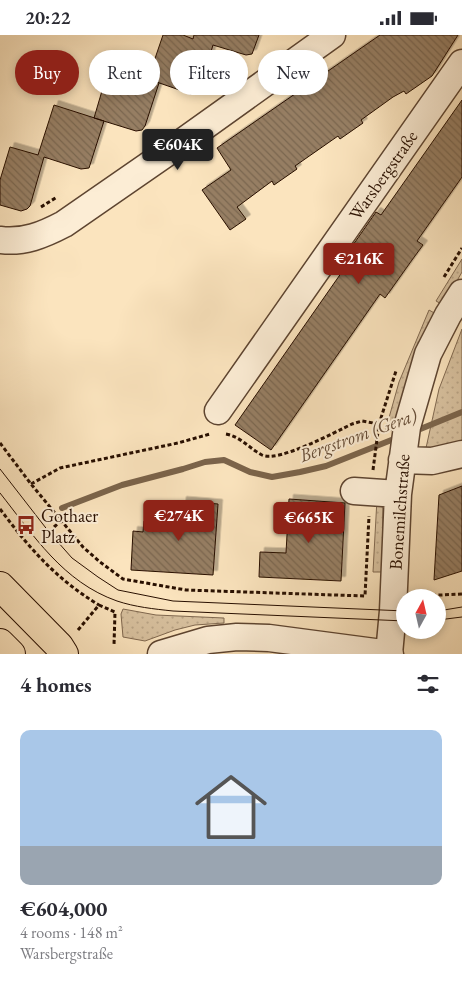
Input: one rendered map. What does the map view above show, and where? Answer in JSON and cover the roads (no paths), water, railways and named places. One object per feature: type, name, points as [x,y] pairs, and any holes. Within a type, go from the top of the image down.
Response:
[{"type":"main road","points":[[0,586],[59,646],[64,654]]},
{"type":"main road","points":[[0,643],[11,654]]},
{"type":"street","points":[[0,240],[24,240],[45,235],[64,224],[182,143],[332,35]]},
{"type":"street","name":"Warsbergstraße","points":[[218,411],[462,63]]},
{"type":"street","name":"Bonemilchstraße","points":[[390,654],[398,494],[404,446],[428,354],[448,315],[462,293]]},
{"type":"street","points":[[404,446],[432,461],[462,454]]},
{"type":"street","points":[[362,492],[398,494]]},
{"type":"street","points":[[161,654],[208,640],[237,637],[269,638],[390,654]]},
{"type":"waterway","name":"Bergstrom (Gera)","points":[[413,432],[462,412]]},
{"type":"waterway","name":"Bergstrom (Gera)","points":[[62,508],[122,485],[205,462],[224,460],[250,472],[272,477],[326,466],[399,437]]},
{"type":"tram line","points":[[0,469],[49,532],[72,558],[118,590],[173,601],[396,611]]},
{"type":"tram line","points":[[0,493],[38,541],[65,570],[98,593],[117,601],[152,609],[173,611],[396,621]]},
{"type":"tram line","points":[[446,610],[462,607]]},
{"type":"tram line","points":[[446,619],[462,617]]},
{"type":"place","name":"Gothaer Platz","points":[[26,525]]}]
